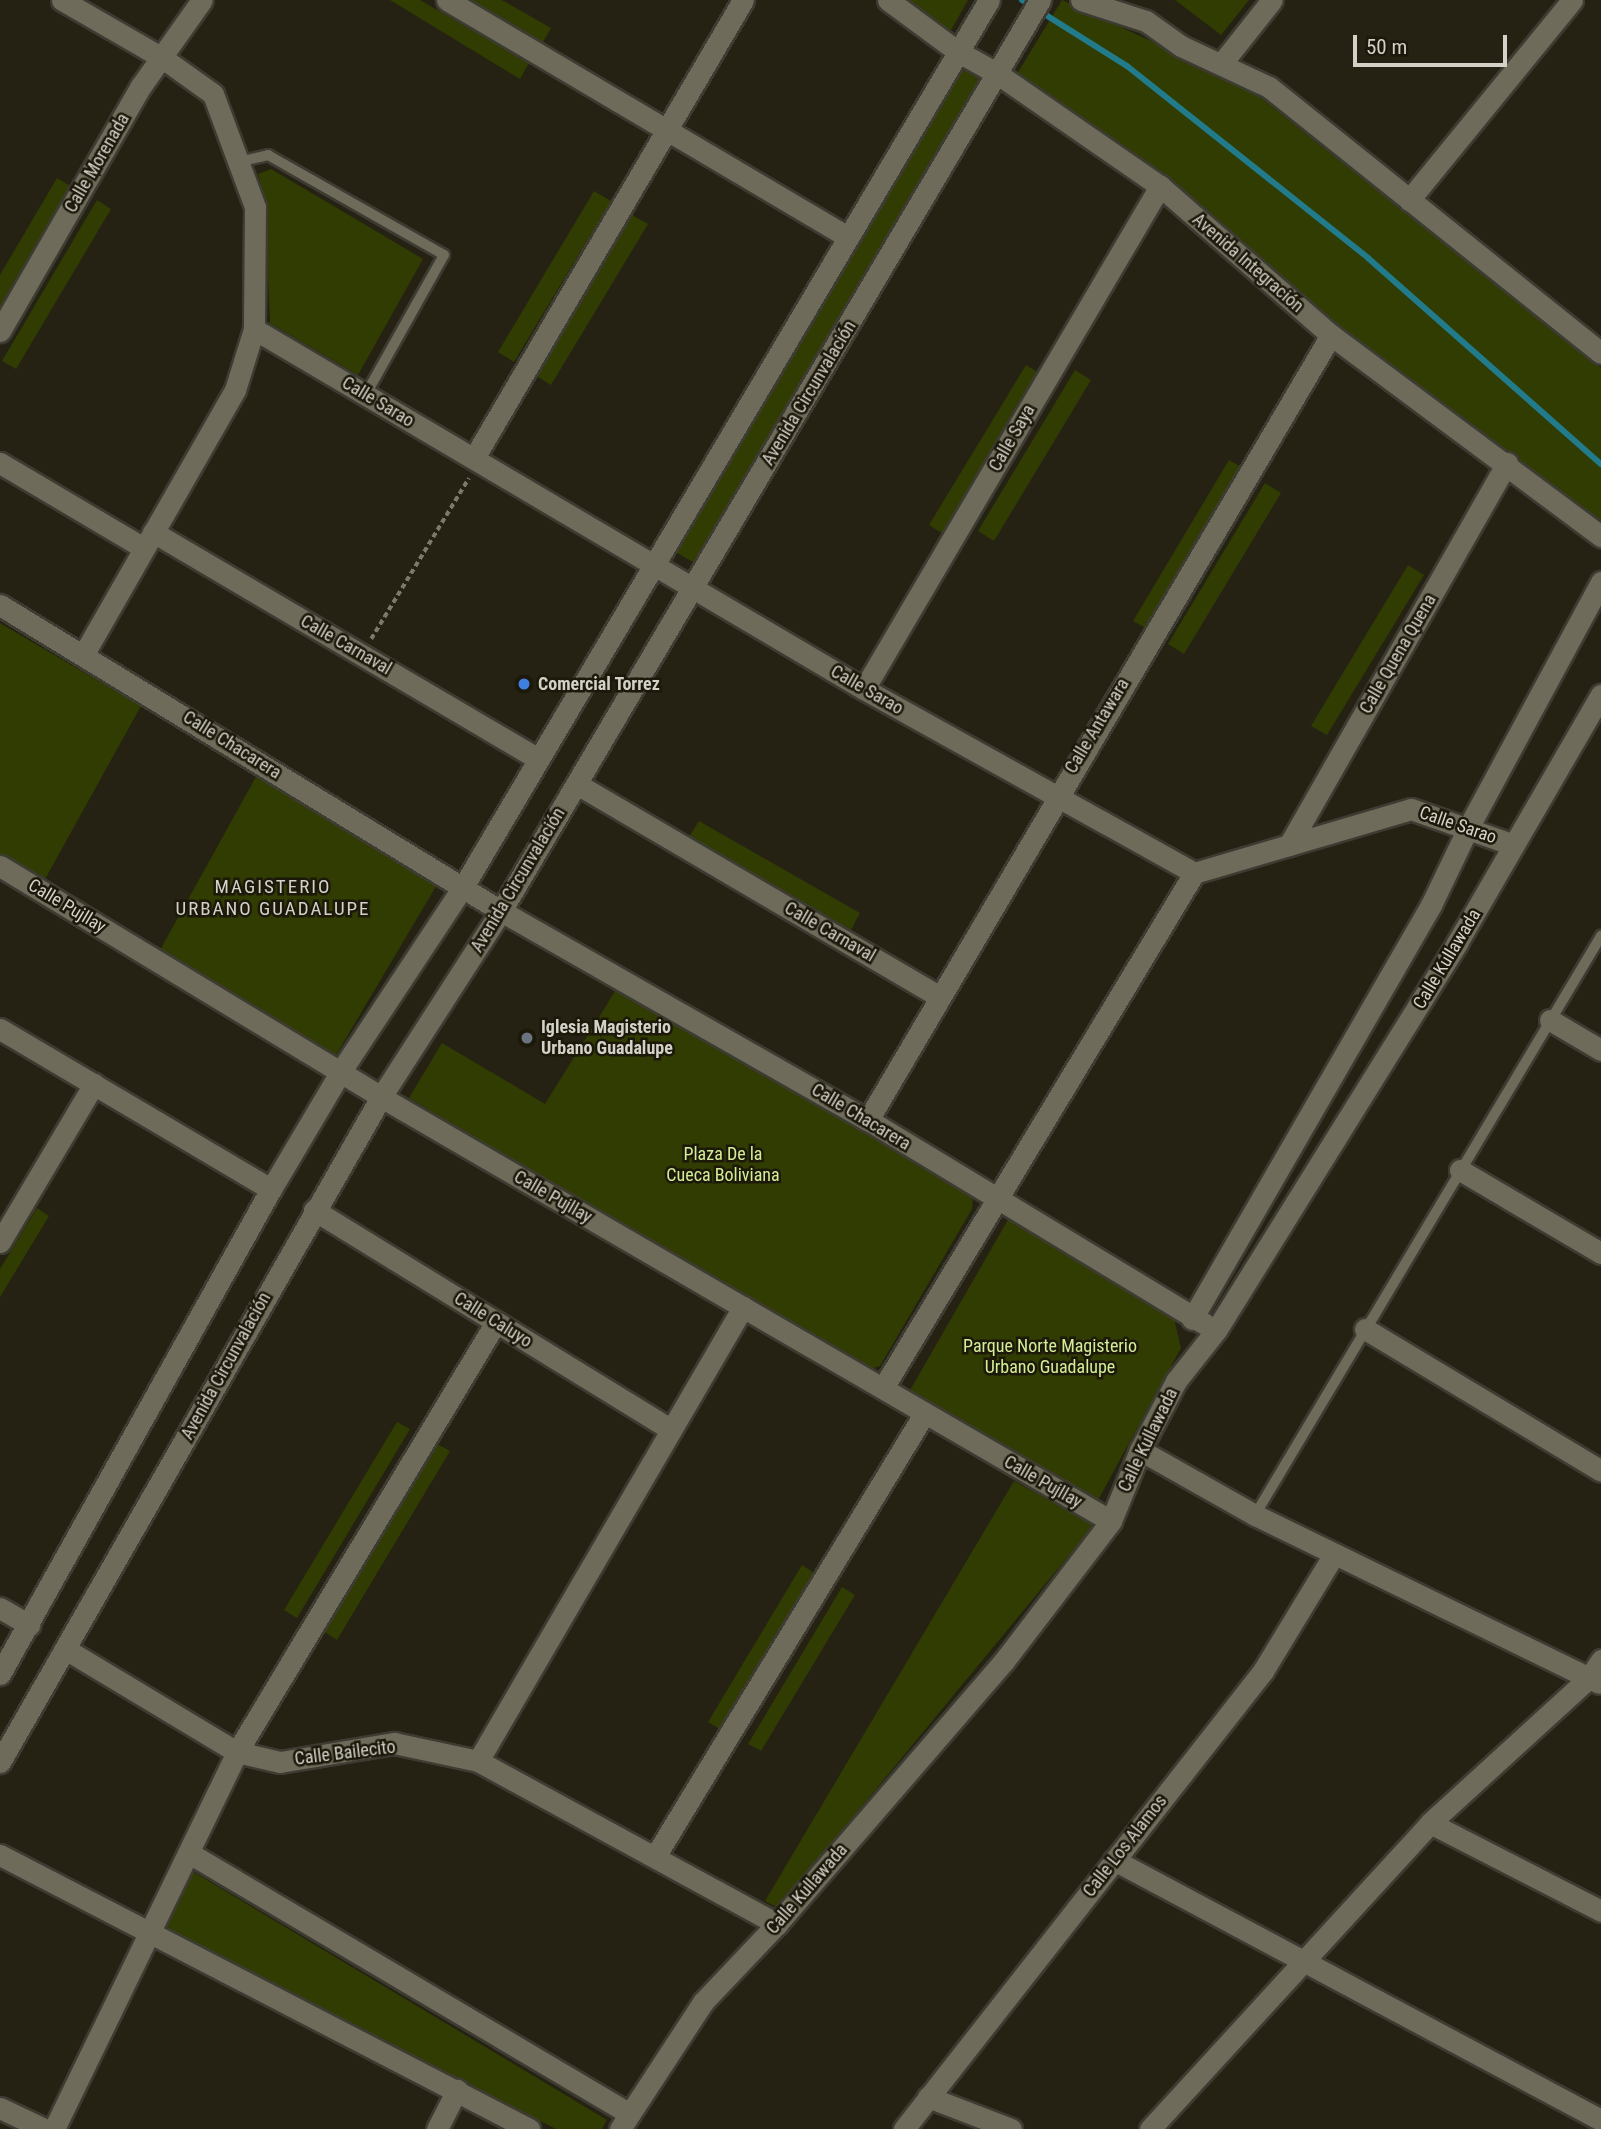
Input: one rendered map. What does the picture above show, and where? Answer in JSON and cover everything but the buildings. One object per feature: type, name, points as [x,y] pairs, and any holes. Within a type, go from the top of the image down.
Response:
[{"type":"street","points":[[62,0],[164,59],[213,94],[254,207],[254,329],[235,390],[84,654]]},
{"type":"street","name":"Calle Morenada","points":[[0,331],[141,86],[164,59],[202,0]]},
{"type":"street","points":[[447,0],[846,236]]},
{"type":"street","points":[[477,460],[743,0]]},
{"type":"street","name":"Avenida Integración","points":[[888,0],[957,51],[998,74],[1160,186],[1331,335],[1507,463],[1601,536]]},
{"type":"street","points":[[0,1674],[30,1625],[271,1189],[341,1071],[463,887],[846,236],[989,0]]},
{"type":"street","points":[[1081,0],[1146,21],[1181,46],[1269,88],[1409,200],[1597,341]]},
{"type":"street","points":[[1222,64],[1272,0]]},
{"type":"street","points":[[1409,200],[1572,0]]},
{"type":"street","name":"Avenida Circunvalación","points":[[0,1762],[67,1650],[380,1097],[502,911],[1036,6]]},
{"type":"street","name":"Calle Saya","points":[[864,689],[1160,186]]},
{"type":"street","name":"Calle Sarao","points":[[254,329],[694,586],[864,689],[1194,873],[1411,809],[1514,845]]},
{"type":"street","name":"Calle Antawara","points":[[868,1120],[1056,795],[1331,335]]},
{"type":"street","name":"Calle Carnaval","points":[[0,463],[362,655],[538,759]]},
{"type":"street","name":"Calle Quena Quena","points":[[1289,845],[1507,463]]},
{"type":"street","points":[[1192,1319],[1431,905],[1468,828],[1601,582]]},
{"type":"street","name":"Calle Chacarera","points":[[0,605],[502,911],[868,1120],[1192,1319],[1217,1329]]},
{"type":"street","name":"Calle Kullawada","points":[[625,2122],[703,2002],[777,1924],[1004,1661],[1111,1521],[1140,1450],[1177,1381],[1217,1329],[1514,845],[1601,695]]},
{"type":"street","name":"Calle Carnaval","points":[[577,784],[939,996]]},
{"type":"street","name":"Calle Pujllay","points":[[0,866],[380,1097],[1111,1521]]},
{"type":"street","points":[[883,1388],[1194,873]]},
{"type":"street","points":[[1550,1020],[1601,1050]]},
{"type":"street","points":[[0,1030],[271,1189]]},
{"type":"street","points":[[0,1242],[94,1084]]},
{"type":"street","points":[[1460,1170],[1601,1253]]},
{"type":"street","name":"Calle Caluyo","points":[[314,1210],[671,1430]]},
{"type":"street","points":[[478,1760],[743,1307]]},
{"type":"street","points":[[54,2129],[237,1752],[496,1322]]},
{"type":"street","points":[[1365,1329],[1601,1471]]},
{"type":"street","points":[[656,1855],[925,1414]]},
{"type":"street","points":[[1140,1450],[1255,1515],[1597,1674],[1430,1822],[1303,1958],[1158,2127]]},
{"type":"street","name":"Calle Los Alamos","points":[[904,2129],[1263,1671],[1335,1554]]},
{"type":"street","points":[[0,1608],[30,1625]]},
{"type":"street","name":"Calle Bailecito","points":[[67,1650],[237,1752],[280,1762],[394,1744],[478,1760],[656,1855],[777,1924]]},
{"type":"street","points":[[1430,1822],[1601,1911]]},
{"type":"street","points":[[189,1853],[625,2122]]},
{"type":"street","points":[[0,1855],[529,2129]]},
{"type":"street","points":[[1114,1860],[1303,1958],[1601,2120]]},
{"type":"street","points":[[437,2129],[457,2090]]},
{"type":"street","points":[[928,2097],[1012,2129]]},
{"type":"street","points":[[0,2108],[44,2129]]},
{"type":"lane","points":[[238,162],[268,155],[444,255],[366,394]]},
{"type":"lane","points":[[1255,1515],[1601,936]]},
{"type":"path","points":[[362,655],[477,460]]},
{"type":"green space","points":[[390,0],[420,0],[529,63],[520,79]]},
{"type":"green space","points":[[465,0],[502,0],[551,28],[542,44]]},
{"type":"green space","points":[[909,0],[968,0],[950,32]]},
{"type":"green space","points":[[1062,0],[1242,83],[1601,368],[1601,526],[1330,321],[1166,178],[1017,74]]},
{"type":"green space","points":[[1175,0],[1249,0],[1221,35]]},
{"type":"green space","points":[[968,69],[977,75],[979,84],[696,564],[674,551],[960,73]]},
{"type":"green space","points":[[271,169],[423,259],[358,375],[270,323],[265,200],[258,174]]},
{"type":"green space","points":[[57,178],[72,187],[0,309],[0,275]]},
{"type":"green space","points":[[594,191],[611,201],[514,362],[498,352]]},
{"type":"green space","points":[[97,200],[111,209],[16,369],[2,361]]},
{"type":"green space","points":[[632,215],[648,224],[551,385],[535,375]]},
{"type":"green space","points":[[1026,365],[1042,375],[945,535],[929,525]]},
{"type":"green space","points":[[1075,370],[1091,380],[994,541],[978,531]]},
{"type":"green space","points":[[1229,460],[1246,470],[1149,630],[1133,621]]},
{"type":"green space","points":[[1265,483],[1281,493],[1184,654],[1168,644]]},
{"type":"green space","points":[[1408,565],[1424,575],[1327,735],[1311,726]]},
{"type":"green space","points":[[0,623],[141,706],[44,881],[0,855]]},
{"type":"green space","points":[[257,775],[438,883],[336,1055],[160,950]]},
{"type":"green space","points":[[699,821],[860,913],[851,930],[689,837]]},
{"type":"green space","name":"Plaza De la Cueca Boliviana","points":[[619,985],[973,1196],[972,1209],[880,1366],[867,1370],[409,1098],[442,1043],[545,1104]]},
{"type":"green space","points":[[37,1208],[49,1216],[0,1297],[0,1269]]},
{"type":"green space","name":"Parque Norte Magisterio Urbano Guadalupe","points":[[1009,1218],[1173,1314],[1181,1348],[1098,1500],[909,1392]]},
{"type":"green space","points":[[397,1422],[410,1429],[297,1618],[284,1610]]},
{"type":"green space","points":[[437,1444],[450,1451],[337,1640],[325,1632]]},
{"type":"green space","points":[[1014,1481],[1094,1525],[778,1908],[765,1901]]},
{"type":"green space","points":[[802,1565],[814,1573],[720,1729],[708,1722]]},
{"type":"green space","points":[[842,1587],[855,1595],[761,1751],[748,1744]]},
{"type":"green space","points":[[192,1871],[607,2120],[602,2129],[556,2129],[163,1930]]},
{"type":"waterway","points":[[1022,0],[1127,66],[1368,258],[1601,464]]},
{"type":"place","name":"Comercial Torrez","points":[[524,684]]},
{"type":"place","name":"Iglesia Magisterio Urbano Guadalupe","points":[[527,1038]]},
{"type":"district","name":"MAGISTERIO URBANO GUADALUPE","points":[[273,898]]}]
